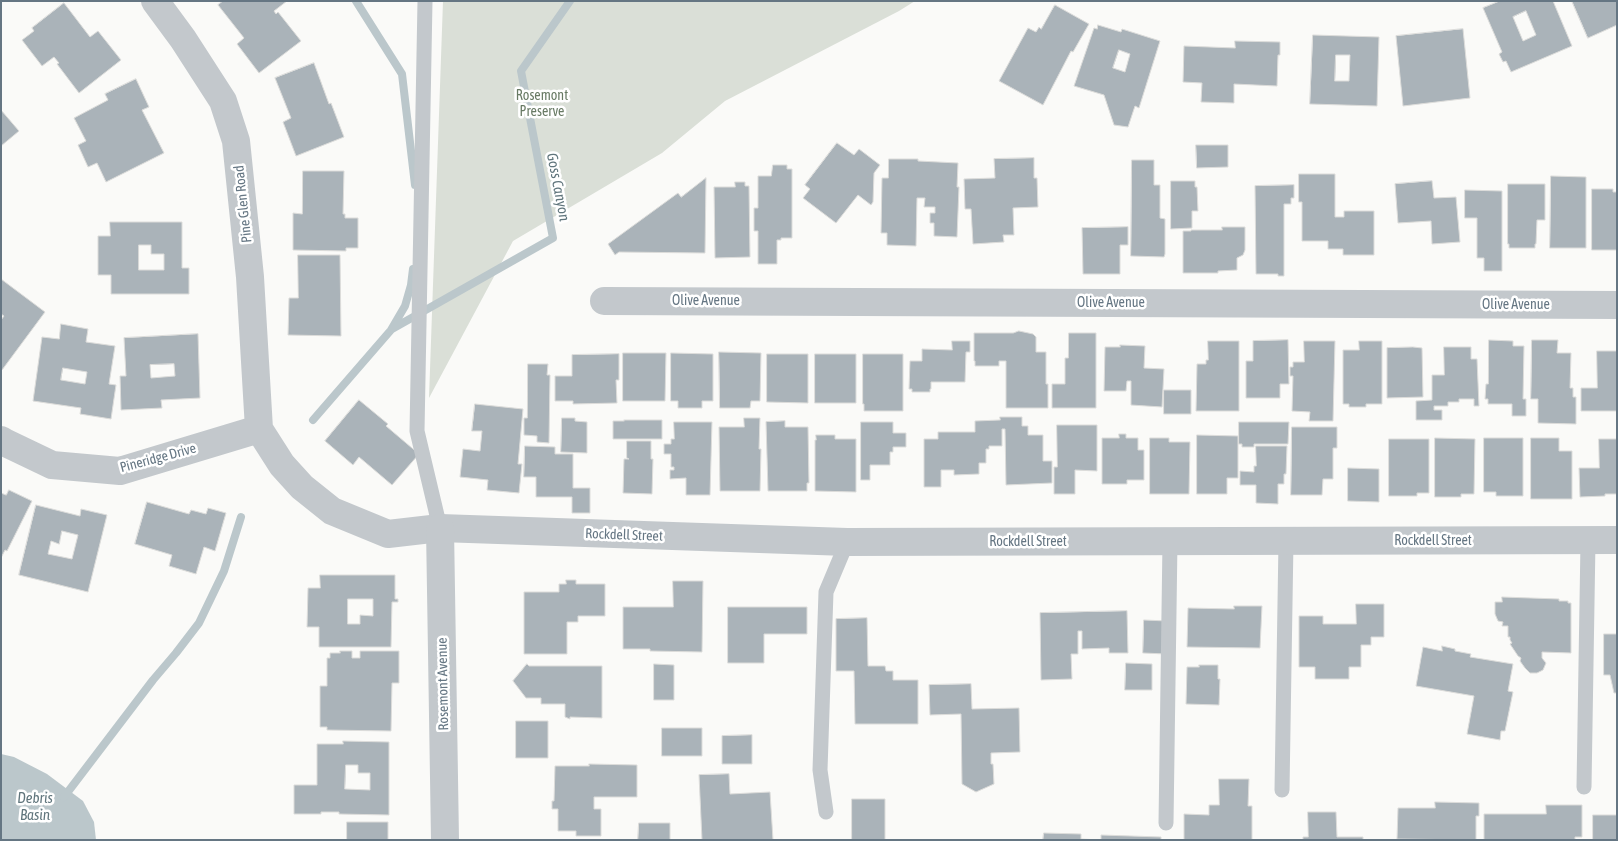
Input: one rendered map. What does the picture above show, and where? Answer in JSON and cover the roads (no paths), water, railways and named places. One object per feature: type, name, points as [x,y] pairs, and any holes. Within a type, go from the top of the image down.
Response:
[{"type":"street","name":"Pine Glen Road","points":[[154,1],[183,39],[223,101],[236,142],[250,277],[259,429]]},
{"type":"street","name":"Olive Avenue","points":[[604,301],[1617,305]]},
{"type":"street","name":"Pineridge Drive","points":[[1,440],[52,465],[120,471],[259,429]]},
{"type":"street","name":"Rockdell Street","points":[[259,429],[282,465],[302,488],[332,511],[388,534],[440,528],[847,542],[1617,540]]},
{"type":"street","name":"Rosemont Avenue","points":[[440,528],[445,840]]},
{"type":"lane","points":[[425,1],[417,430],[440,528]]},
{"type":"lane","points":[[1584,787],[1588,540]]},
{"type":"lane","points":[[1166,823],[1170,541]]},
{"type":"lane","points":[[1282,790],[1286,541]]},
{"type":"lane","points":[[826,812],[820,770],[826,592],[847,542]]},
{"type":"water","name":"Debris Basin","points":[[1,754],[14,757],[47,774],[83,801],[94,822],[96,840],[1,840]]},
{"type":"waterway","points":[[356,1],[402,74],[415,185]]},
{"type":"waterway","name":"Goss Canyon","points":[[392,329],[553,238],[521,71],[570,1]]},
{"type":"waterway","points":[[313,420],[391,330],[405,306],[413,269]]},
{"type":"waterway","points":[[64,797],[199,623],[224,571],[241,517]]},
{"type":"park label","name":"Rosemont Preserve","points":[[542,104]]}]
